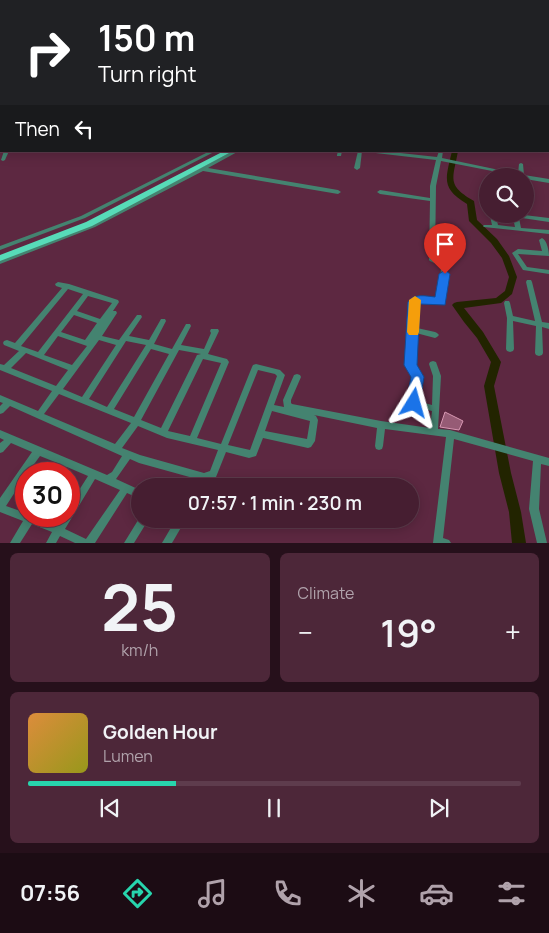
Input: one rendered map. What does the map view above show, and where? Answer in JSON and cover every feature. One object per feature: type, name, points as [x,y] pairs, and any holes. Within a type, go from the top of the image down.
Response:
[{"type":"highway","points":[[0,252],[87,219],[218,152]]},
{"type":"highway","points":[[0,258],[89,224],[228,152]]},
{"type":"street","points":[[0,153],[7,152]]},
{"type":"street","points":[[3,160],[7,152]]},
{"type":"street","points":[[0,248],[83,217],[212,152]]},
{"type":"street","points":[[0,262],[93,226],[235,152]]},
{"type":"street","points":[[357,168],[360,152]]},
{"type":"street","points":[[374,152],[397,155],[415,154],[481,168]]},
{"type":"street","points":[[436,409],[416,405],[413,402],[417,377],[410,365],[415,301],[439,302],[443,291],[444,265],[432,261],[433,181],[441,152]]},
{"type":"street","points":[[521,164],[522,168]]},
{"type":"street","points":[[204,169],[338,192]]},
{"type":"street","points":[[534,178],[549,181]]},
{"type":"street","points":[[380,192],[432,200]]},
{"type":"street","points":[[534,218],[549,220]]},
{"type":"street","points":[[517,223],[518,229]]},
{"type":"street","points":[[486,226],[549,232]]},
{"type":"street","points":[[542,240],[547,254],[518,251],[515,253],[526,269],[549,272]]},
{"type":"street","points":[[529,282],[539,324],[539,353]]},
{"type":"street","points":[[39,415],[74,369],[116,302],[58,284]]},
{"type":"street","points":[[16,347],[67,286]]},
{"type":"street","points":[[39,356],[88,293]]},
{"type":"street","points":[[508,303],[510,349]]},
{"type":"street","points":[[72,312],[102,322]]},
{"type":"street","points":[[89,344],[114,313]]},
{"type":"street","points":[[84,400],[138,317]]},
{"type":"street","points":[[510,318],[549,326]]},
{"type":"street","points":[[110,411],[163,321]]},
{"type":"street","points":[[116,449],[136,422],[188,326]]},
{"type":"street","points":[[413,330],[434,334]]},
{"type":"street","points":[[56,333],[89,344]]},
{"type":"street","points":[[96,337],[150,344],[203,354],[226,362],[192,440]]},
{"type":"street","points":[[7,343],[74,369]]},
{"type":"street","points":[[2,368],[25,350]]},
{"type":"street","points":[[162,432],[203,354]]},
{"type":"street","points":[[433,364],[437,376],[434,432]]},
{"type":"street","points":[[0,398],[128,454],[204,477],[213,474],[223,448],[256,367],[280,373],[281,375],[261,434],[252,454],[223,448],[162,432],[2,368]]},
{"type":"street","points":[[297,377],[287,400],[287,405],[381,425],[450,434],[549,462]]},
{"type":"street","points":[[0,411],[9,402]]},
{"type":"street","points":[[261,434],[308,444],[311,441],[314,420],[312,418],[270,407]]},
{"type":"street","points":[[379,446],[381,425]]},
{"type":"street","points":[[0,434],[66,462]]},
{"type":"street","points":[[441,542],[450,434]]},
{"type":"street","points":[[0,450],[10,439]]},
{"type":"street","points":[[15,512],[0,507],[38,451]]},
{"type":"street","points":[[110,480],[128,454]]},
{"type":"street","points":[[537,458],[534,509],[542,543]]},
{"type":"street","points":[[80,469],[131,490]]},
{"type":"street","points":[[80,496],[93,475]]},
{"type":"street","points":[[50,527],[87,543],[126,488]]},
{"type":"street","points":[[15,543],[25,527]]},
{"type":"street","points":[[51,543],[60,527]]},
{"type":"street","points":[[128,543],[138,528]]},
{"type":"street","points":[[167,543],[176,528]]},
{"type":"building","points":[[445,412],[463,421],[459,430],[440,427]]},
{"type":"waterway","points":[[455,152],[450,175],[451,187],[461,197],[471,203],[473,221],[494,241],[506,258],[513,277],[509,292],[498,301],[457,305],[480,335],[496,362],[489,386],[505,473],[515,512],[519,543]]},
{"type":"slow traffic","points":[[413,332],[415,300]]},
{"type":"route","points":[[414,403],[417,377],[410,365],[414,302],[415,300],[440,302],[442,300],[445,274]]}]
